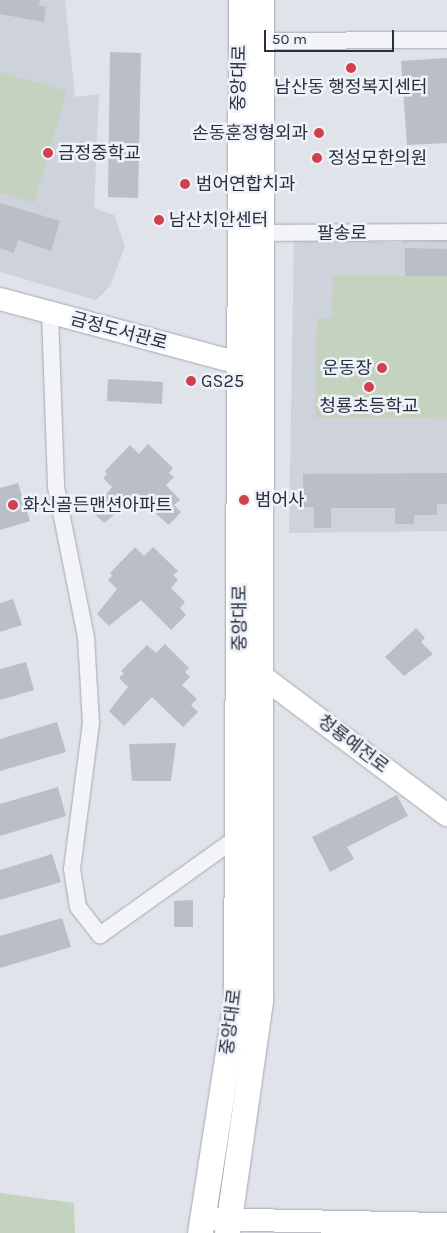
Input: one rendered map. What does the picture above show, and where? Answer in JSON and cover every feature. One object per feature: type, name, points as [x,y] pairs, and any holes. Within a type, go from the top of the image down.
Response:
[{"type":"main road","name":"중앙대로","points":[[240,0],[250,41]]},
{"type":"main road","name":"중앙대로","points":[[228,1226],[260,1001],[259,674],[247,233],[250,41],[261,0]]},
{"type":"main road","name":"중앙대로","points":[[201,1226],[236,1001],[239,363],[247,233]]},
{"type":"street","points":[[250,41],[447,40]]},
{"type":"street","name":"팔송로","points":[[247,233],[447,232]]},
{"type":"street","name":"금정도서관로","points":[[0,299],[239,363]]},
{"type":"street","points":[[50,313],[56,487],[86,638],[91,723],[72,869],[78,907],[100,935],[238,837]]},
{"type":"street","name":"청룡예전로","points":[[259,674],[447,815]]},
{"type":"street","points":[[201,1226],[447,1224]]},
{"type":"shaded area","name":"금정중학교","points":[[0,0],[65,0],[75,97],[99,94],[94,208],[114,215],[125,246],[110,286],[96,300],[0,272]]},
{"type":"shaded area","name":"청룡초등학교","points":[[294,238],[401,243],[404,238],[447,239],[447,531],[289,533]]},
{"type":"green space","points":[[0,72],[67,91],[34,203],[0,193]]},
{"type":"green space","name":"운동장","points":[[333,276],[447,276],[447,417],[315,418],[317,319],[332,318]]},
{"type":"green space","points":[[0,1193],[74,1203],[75,1233],[0,1233]]},
{"type":"building","points":[[0,0],[40,0],[39,5],[46,7],[44,22],[0,14]]},
{"type":"building","points":[[110,52],[141,53],[138,198],[108,197]]},
{"type":"building","points":[[447,58],[447,143],[407,145],[401,61]]},
{"type":"building","points":[[0,203],[60,221],[51,251],[18,240],[14,253],[0,248]]},
{"type":"building","points":[[405,248],[447,249],[447,276],[405,276]]},
{"type":"building","points":[[108,379],[163,382],[162,404],[107,401]]},
{"type":"building","points":[[148,444],[173,468],[169,473],[174,477],[166,485],[180,500],[174,505],[181,512],[169,525],[136,497],[104,523],[92,512],[112,487],[103,478],[107,474],[105,471],[130,445],[139,454]]},
{"type":"building","points":[[447,473],[447,504],[437,504],[437,515],[414,515],[414,524],[395,524],[395,508],[331,508],[331,528],[314,528],[314,507],[303,507],[303,474]]},
{"type":"building","name":"화신골든맨션아파트","points":[[18,483],[30,521],[0,530],[0,488]]},
{"type":"building","points":[[135,547],[144,556],[153,547],[178,571],[173,575],[178,580],[171,588],[185,602],[180,608],[186,615],[171,630],[141,600],[109,626],[97,614],[117,589],[108,580],[112,576],[110,573]]},
{"type":"building","points":[[13,599],[22,625],[0,632],[0,603]]},
{"type":"building","points":[[416,628],[425,638],[421,642],[433,654],[404,676],[385,657]]},
{"type":"building","points":[[165,644],[189,668],[185,672],[190,677],[182,685],[197,699],[191,705],[198,712],[183,727],[152,697],[124,726],[109,711],[128,687],[119,678],[124,673],[121,671],[147,645],[156,653]]},
{"type":"building","points":[[26,662],[34,690],[0,700],[0,669]]},
{"type":"building","points":[[57,722],[66,752],[0,771],[0,739]]},
{"type":"building","points":[[176,743],[171,781],[132,781],[129,744]]},
{"type":"building","points":[[58,787],[66,816],[0,836],[0,804]]},
{"type":"building","points":[[397,795],[408,816],[347,847],[354,859],[330,872],[312,837]]},
{"type":"building","points":[[52,854],[61,882],[0,900],[0,870]]},
{"type":"building","points":[[193,900],[193,927],[174,927],[174,901]]},
{"type":"building","points":[[62,918],[71,947],[0,968],[0,936]]},
{"type":"place","name":"남산동 행정복지센터","points":[[351,68]]},
{"type":"place","name":"손동훈정형외과","points":[[319,133]]},
{"type":"place","name":"금정중학교","points":[[48,153]]},
{"type":"place","name":"정성모한의원","points":[[317,158]]},
{"type":"place","name":"범어연합치과","points":[[185,184]]},
{"type":"place","name":"남산치안센터","points":[[159,220]]},
{"type":"place","name":"운동장","points":[[382,368]]},
{"type":"place","name":"GS25","points":[[191,381]]},
{"type":"place","name":"청룡초등학교","points":[[369,387]]},
{"type":"place","name":"범어사","points":[[244,500]]},
{"type":"place","name":"화신골든맨션아파트","points":[[13,505]]}]
